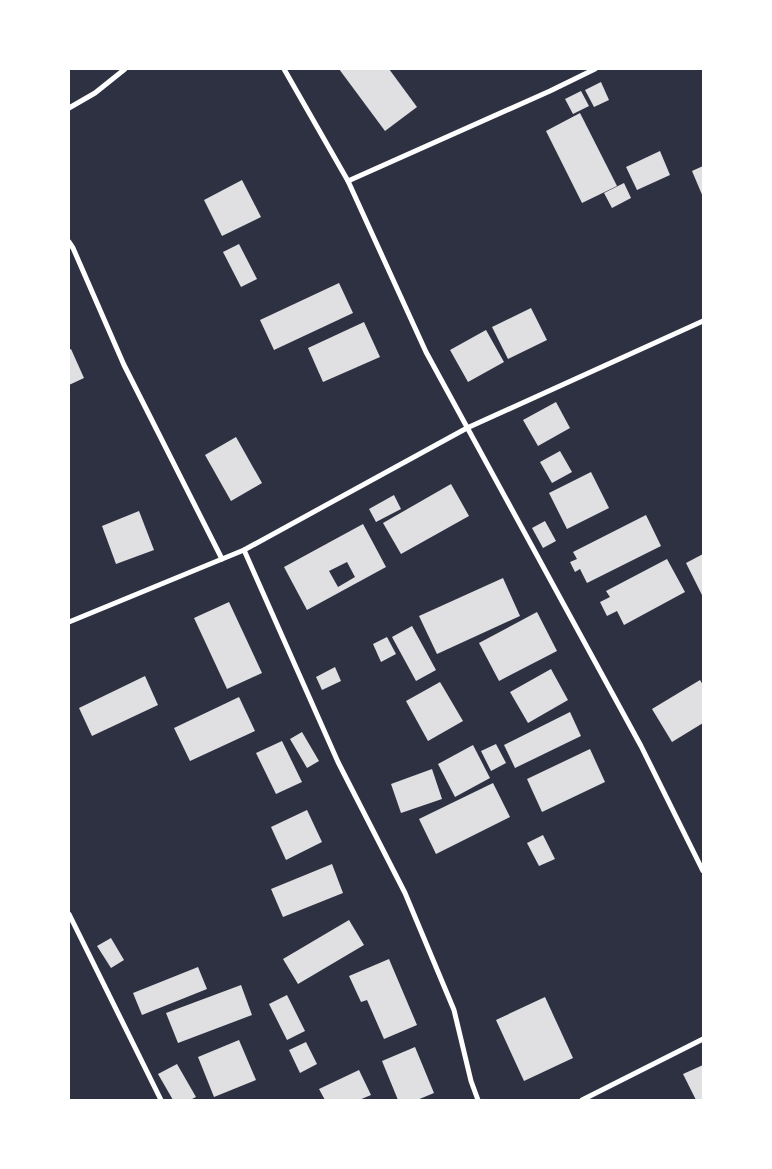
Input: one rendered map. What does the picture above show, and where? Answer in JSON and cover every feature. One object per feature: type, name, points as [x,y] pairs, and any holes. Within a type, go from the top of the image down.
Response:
[{"type":"street","points":[[69,108],[96,93],[125,69]]},
{"type":"street","points":[[284,69],[348,181],[426,352],[641,746],[703,871]]},
{"type":"street","points":[[348,181],[595,69]]},
{"type":"street","points":[[69,242],[124,365],[222,559]]},
{"type":"street","points":[[69,622],[244,550],[467,428],[703,321]]},
{"type":"street","points":[[244,550],[338,762],[405,893],[454,1010],[471,1081],[478,1100]]},
{"type":"street","points":[[69,914],[161,1100]]},
{"type":"street","points":[[582,1100],[703,1039]]},
{"type":"building","points":[[339,69],[389,69],[417,107],[385,131]]},
{"type":"building","points":[[601,82],[609,100],[594,107],[585,90]]},
{"type":"building","points":[[581,91],[589,106],[573,114],[565,99]]},
{"type":"building","points":[[580,113],[617,186],[582,203],[546,131]]},
{"type":"building","points":[[660,151],[670,175],[637,190],[626,167]]},
{"type":"building","points":[[703,166],[703,197],[692,171]]},
{"type":"building","points":[[242,180],[261,217],[222,236],[204,200]]},
{"type":"building","points":[[624,183],[631,198],[612,208],[604,193]]},
{"type":"building","points":[[239,244],[257,279],[241,287],[223,252]]},
{"type":"building","points":[[339,283],[353,313],[274,350],[260,320]]},
{"type":"building","points":[[531,308],[547,340],[508,359],[492,327]]},
{"type":"building","points":[[364,322],[380,357],[323,382],[308,348]]},
{"type":"building","points":[[486,330],[504,362],[468,382],[450,350]]},
{"type":"building","points":[[71,349],[84,378],[69,385],[69,350]]},
{"type":"building","points":[[556,402],[570,428],[538,446],[523,420]]},
{"type":"building","points":[[236,437],[262,483],[231,501],[205,455]]},
{"type":"building","points":[[560,451],[572,472],[552,483],[540,462]]},
{"type":"building","points":[[591,472],[609,508],[567,529],[549,493]]},
{"type":"building","points":[[451,484],[469,516],[401,554],[383,523]]},
{"type":"building","points":[[394,495],[401,509],[376,522],[369,509]]},
{"type":"building","points":[[139,511],[154,550],[116,564],[102,526]]},
{"type":"building","points":[[646,515],[661,546],[587,583],[580,569],[575,572],[570,562],[577,559],[573,552]]},
{"type":"building","points":[[545,521],[556,541],[543,548],[532,528]]},
{"type":"building","points":[[363,524],[386,567],[307,610],[284,567]],"holes":[[[347,562],[355,577],[338,587],[329,571]]]},
{"type":"building","points":[[703,554],[703,597],[686,563]]},
{"type":"building","points":[[667,559],[685,592],[624,625],[617,611],[607,616],[600,602],[610,597],[606,591]]},
{"type":"building","points":[[503,578],[520,616],[437,654],[419,616]]},
{"type":"building","points":[[229,602],[262,673],[227,689],[194,618]]},
{"type":"building","points":[[537,612],[557,651],[499,681],[479,643]]},
{"type":"building","points":[[412,626],[436,670],[416,681],[392,637]]},
{"type":"building","points":[[387,637],[396,654],[381,662],[373,644]]},
{"type":"building","points":[[335,667],[341,681],[322,690],[316,677]]},
{"type":"building","points":[[551,669],[568,700],[528,723],[510,692]]},
{"type":"building","points":[[145,676],[158,705],[92,736],[79,708]]},
{"type":"building","points":[[700,680],[703,685],[703,723],[672,742],[652,709]]},
{"type":"building","points":[[440,682],[463,721],[428,741],[406,701]]},
{"type":"building","points":[[239,697],[255,731],[190,761],[174,728]]},
{"type":"building","points":[[570,712],[581,736],[515,768],[504,745]]},
{"type":"building","points":[[302,732],[319,761],[307,768],[290,739]]},
{"type":"building","points":[[282,741],[302,782],[276,794],[256,753]]},
{"type":"building","points":[[496,744],[506,763],[491,771],[481,751]]},
{"type":"building","points":[[473,745],[490,778],[455,797],[438,764]]},
{"type":"building","points":[[590,749],[605,782],[542,812],[527,779]]},
{"type":"building","points":[[432,769],[442,799],[401,813],[391,784]]},
{"type":"building","points":[[493,783],[510,817],[436,854],[419,819]]},
{"type":"building","points":[[307,810],[322,842],[286,860],[271,827]]},
{"type":"building","points":[[543,835],[555,859],[539,866],[527,843]]},
{"type":"building","points":[[332,864],[343,893],[283,917],[271,889]]},
{"type":"building","points":[[349,920],[364,945],[298,984],[283,959]]},
{"type":"building","points":[[111,938],[124,960],[111,968],[97,946]]},
{"type":"building","points":[[389,959],[417,1025],[384,1039],[367,1000],[361,1002],[349,976]]},
{"type":"building","points":[[198,967],[207,989],[142,1015],[133,993]]},
{"type":"building","points":[[241,985],[252,1015],[178,1043],[166,1013]]},
{"type":"building","points":[[287,995],[305,1031],[287,1040],[269,1004]]},
{"type":"building","points":[[545,997],[573,1058],[524,1081],[496,1020]]},
{"type":"building","points":[[239,1040],[256,1080],[214,1097],[198,1057]]},
{"type":"building","points":[[306,1042],[317,1064],[300,1073],[289,1050]]},
{"type":"building","points":[[415,1047],[434,1093],[417,1100],[398,1100],[382,1061]]},
{"type":"building","points":[[177,1064],[196,1097],[190,1100],[173,1100],[158,1074]]},
{"type":"building","points":[[703,1065],[703,1100],[696,1100],[683,1074]]},
{"type":"building","points":[[359,1070],[371,1095],[359,1100],[325,1100],[319,1089]]}]
